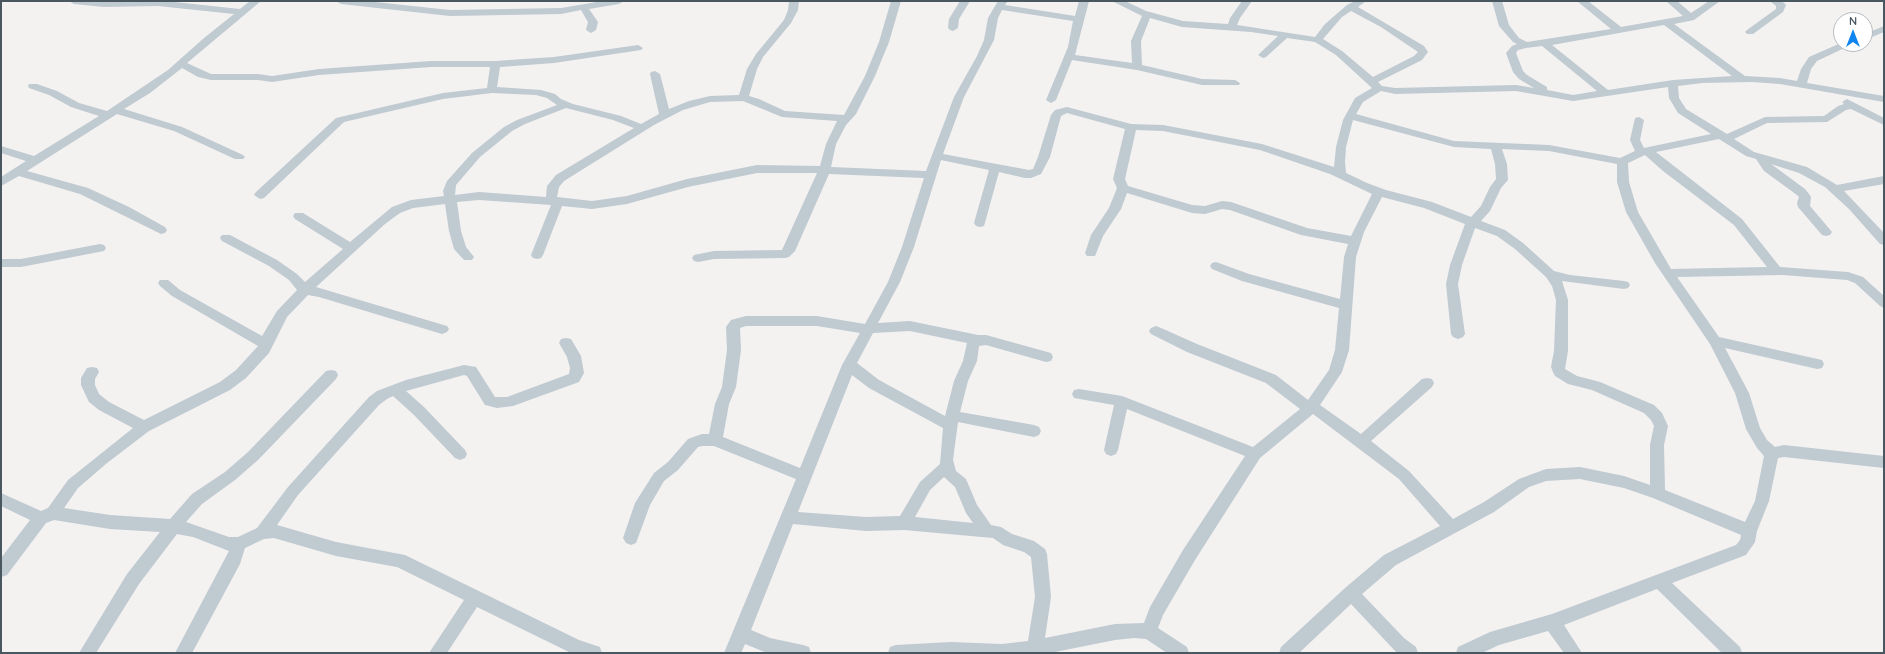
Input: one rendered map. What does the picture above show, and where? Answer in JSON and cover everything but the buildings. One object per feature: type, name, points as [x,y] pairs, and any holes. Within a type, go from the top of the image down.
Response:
[{"type":"street","points":[[74,1],[104,4],[158,3],[243,12]]},
{"type":"street","points":[[1,182],[19,172],[172,72],[207,40],[256,1]]},
{"type":"street","points":[[341,1],[428,11],[517,13],[561,11],[619,1]]},
{"type":"street","points":[[517,13],[527,1]]},
{"type":"street","points":[[743,98],[752,69],[759,56],[788,21],[793,10],[794,1]]},
{"type":"street","points":[[698,258],[714,255],[785,254],[789,251],[825,169],[832,144],[841,123],[851,114],[870,76],[884,42],[896,1]]},
{"type":"street","points":[[953,28],[954,19],[965,1]]},
{"type":"street","points":[[1051,100],[1069,56],[1084,1]]},
{"type":"street","points":[[1117,1],[1143,13],[1182,24],[1201,27],[1232,27],[1318,40],[1339,53],[1375,85],[1395,91],[1516,88],[1573,98],[1673,82],[1742,79],[1780,81],[1884,99]]},
{"type":"street","points":[[1137,67],[1136,42],[1143,13],[1144,1]]},
{"type":"street","points":[[1232,27],[1235,18],[1247,1]]},
{"type":"street","points":[[1318,40],[1328,26],[1339,15],[1361,1]]},
{"type":"street","points":[[1497,1],[1504,26],[1516,40],[1525,45]]},
{"type":"street","points":[[1582,1],[1620,31]]},
{"type":"street","points":[[1671,1],[1691,18]]},
{"type":"street","points":[[1549,94],[1518,72],[1511,53],[1515,48],[1525,45],[1620,31],[1691,18],[1715,1]]},
{"type":"street","points":[[1750,32],[1780,10],[1781,5],[1775,1]]},
{"type":"street","points":[[732,653],[849,365],[867,329],[894,282],[908,247],[937,156],[959,97],[982,56],[988,40],[993,18],[1002,4],[1079,19]]},
{"type":"street","points":[[583,7],[593,22],[591,30]]},
{"type":"street","points":[[1341,174],[1339,162],[1341,147],[1351,116],[1359,100],[1375,85],[1418,58],[1423,52],[1421,48],[1384,25],[1350,8]]},
{"type":"street","points":[[1667,23],[1742,79]]},
{"type":"street","points":[[1873,34],[1884,29]]},
{"type":"street","points":[[1263,55],[1286,34]]},
{"type":"street","points":[[1544,43],[1606,93]]},
{"type":"street","points":[[181,64],[202,76],[211,78],[258,77],[272,80],[319,72],[431,64],[495,64],[554,60],[638,48]]},
{"type":"street","points":[[1801,85],[1806,69],[1813,59],[1833,50]]},
{"type":"street","points":[[1069,56],[1137,67],[1202,82],[1235,83]]},
{"type":"street","points":[[492,90],[495,64]]},
{"type":"street","points":[[172,72],[191,69]]},
{"type":"street","points":[[655,74],[665,116]]},
{"type":"street","points":[[1673,82],[1674,98],[1682,111],[1750,154],[1812,174],[1835,189],[1853,206],[1884,241]]},
{"type":"street","points":[[33,86],[54,93],[75,105],[112,112],[178,129],[239,157]]},
{"type":"street","points":[[1824,89],[1884,122]]},
{"type":"street","points":[[260,195],[340,120],[421,101],[492,90],[537,92],[551,96],[557,101],[566,105],[617,118],[642,128]]},
{"type":"street","points":[[537,255],[554,201],[553,186],[560,178],[642,128],[679,108],[704,100],[743,98],[755,101],[782,114],[794,116],[845,118]]},
{"type":"street","points":[[468,258],[460,249],[455,231],[449,191],[451,184],[472,159],[494,140],[521,122],[566,105]]},
{"type":"street","points":[[1351,116],[1443,141],[1470,145],[1549,148],[1622,162],[1629,157],[1645,152],[1723,137],[1765,120],[1826,119],[1842,108],[1853,105]]},
{"type":"street","points":[[937,156],[1031,174],[1037,171],[1044,157],[1056,115],[1059,112],[1067,110],[1107,122],[1131,127],[1163,128],[1262,147],[1341,174],[1379,192],[1428,205],[1501,233],[1519,246],[1550,274],[1558,285],[1562,300],[1558,367],[1560,372],[1573,380],[1595,386],[1649,409],[1657,417],[1661,426],[1657,445],[1658,494]]},
{"type":"street","points":[[1639,120],[1634,140],[1645,152],[1738,222],[1777,271]]},
{"type":"street","points":[[1091,253],[1097,235],[1115,209],[1123,188],[1119,179],[1131,127]]},
{"type":"street","points":[[1458,334],[1452,284],[1460,249],[1473,221],[1486,208],[1496,187],[1502,180],[1501,164],[1495,146]]},
{"type":"street","points":[[1,149],[36,161]]},
{"type":"street","points":[[1760,158],[1768,168],[1800,192],[1804,197],[1802,203],[1826,232]]},
{"type":"street","points":[[1622,162],[1623,182],[1632,212],[1645,238],[1716,341],[1742,393],[1753,429],[1762,444],[1772,454]]},
{"type":"street","points":[[980,223],[995,168]]},
{"type":"street","points":[[1,570],[58,504],[73,484],[102,459],[144,427],[225,386],[252,363],[282,314],[305,290],[350,248],[396,210],[411,204],[479,196],[513,197],[592,205],[611,203],[687,183],[757,169],[825,169],[931,175]]},
{"type":"street","points":[[19,172],[84,191],[125,210],[161,230]]},
{"type":"street","points":[[1835,189],[1884,180]]},
{"type":"street","points":[[1123,188],[1192,209],[1205,210],[1222,205],[1231,206],[1305,232],[1355,241]]},
{"type":"street","points":[[1149,631],[1156,612],[1189,555],[1255,454],[1311,407],[1335,372],[1342,350],[1350,257],[1358,232],[1379,192]]},
{"type":"street","points":[[298,216],[350,248]]},
{"type":"street","points":[[226,238],[273,263],[293,277],[305,290],[319,292],[442,329]]},
{"type":"street","points":[[1,263],[21,263],[100,248]]},
{"type":"street","points":[[1216,266],[1246,278],[1347,305]]},
{"type":"street","points":[[1668,273],[1777,271],[1848,276],[1859,280],[1884,303]]},
{"type":"street","points":[[1550,274],[1570,279],[1624,285]]},
{"type":"street","points":[[164,283],[176,293],[265,344]]},
{"type":"street","points":[[715,440],[722,404],[729,387],[734,350],[733,327],[736,323],[746,321],[816,321],[867,329],[910,326],[978,340],[986,340],[1046,357]]},
{"type":"street","points":[[1156,331],[1192,348],[1271,379],[1361,442],[1404,475],[1451,528]]},
{"type":"street","points":[[978,340],[973,343],[970,360],[961,380],[952,420],[946,460],[950,474],[961,483],[971,508],[988,531]]},
{"type":"street","points":[[1716,341],[1816,364]]},
{"type":"street","points":[[262,533],[293,491],[374,400],[394,389],[464,370],[471,371],[490,401],[497,403],[508,402],[574,378],[577,373],[577,368],[574,356],[566,343]]},
{"type":"street","points":[[849,365],[874,384],[952,420],[1034,431]]},
{"type":"street","points":[[92,372],[88,378],[88,384],[94,398],[104,406],[144,427]]},
{"type":"street","points":[[87,653],[133,579],[172,526],[197,499],[230,476],[253,456],[331,375]]},
{"type":"street","points":[[1361,442],[1427,383]]},
{"type":"street","points":[[394,389],[419,411],[460,454]]},
{"type":"street","points":[[1079,394],[1122,402],[1255,454]]},
{"type":"street","points":[[1111,450],[1122,402]]},
{"type":"street","points":[[631,538],[643,503],[659,477],[673,466],[693,443],[702,440],[715,440],[804,476]]},
{"type":"street","points":[[1772,454],[1784,451],[1884,462]]},
{"type":"street","points":[[1464,653],[1496,638],[1552,622],[1742,550],[1747,542],[1749,531],[1762,501],[1772,454]]},
{"type":"street","points":[[904,523],[925,486],[947,466]]},
{"type":"street","points":[[1287,653],[1351,593],[1390,560],[1489,507],[1524,483],[1546,476],[1580,473],[1624,482],[1658,494],[1749,531]]},
{"type":"street","points":[[1,499],[47,516],[172,526],[194,530],[230,544],[239,544],[262,533],[274,531],[287,533],[336,549],[399,560],[576,647],[594,653]]},
{"type":"street","points":[[788,517],[838,522],[904,523],[988,531],[996,532],[1008,540],[1029,546],[1039,554],[1043,597],[1035,651]]},
{"type":"street","points":[[183,653],[234,559],[239,544]]},
{"type":"street","points":[[1659,581],[1734,653]]},
{"type":"street","points":[[1351,593],[1398,644],[1410,653]]},
{"type":"street","points":[[437,653],[474,598]]},
{"type":"street","points":[[1552,622],[1574,653]]},
{"type":"street","points":[[896,653],[951,650],[1002,652],[1035,651],[1080,647],[1115,632],[1134,630],[1149,631],[1180,653]]},
{"type":"street","points":[[741,634],[769,646],[803,653]]}]
